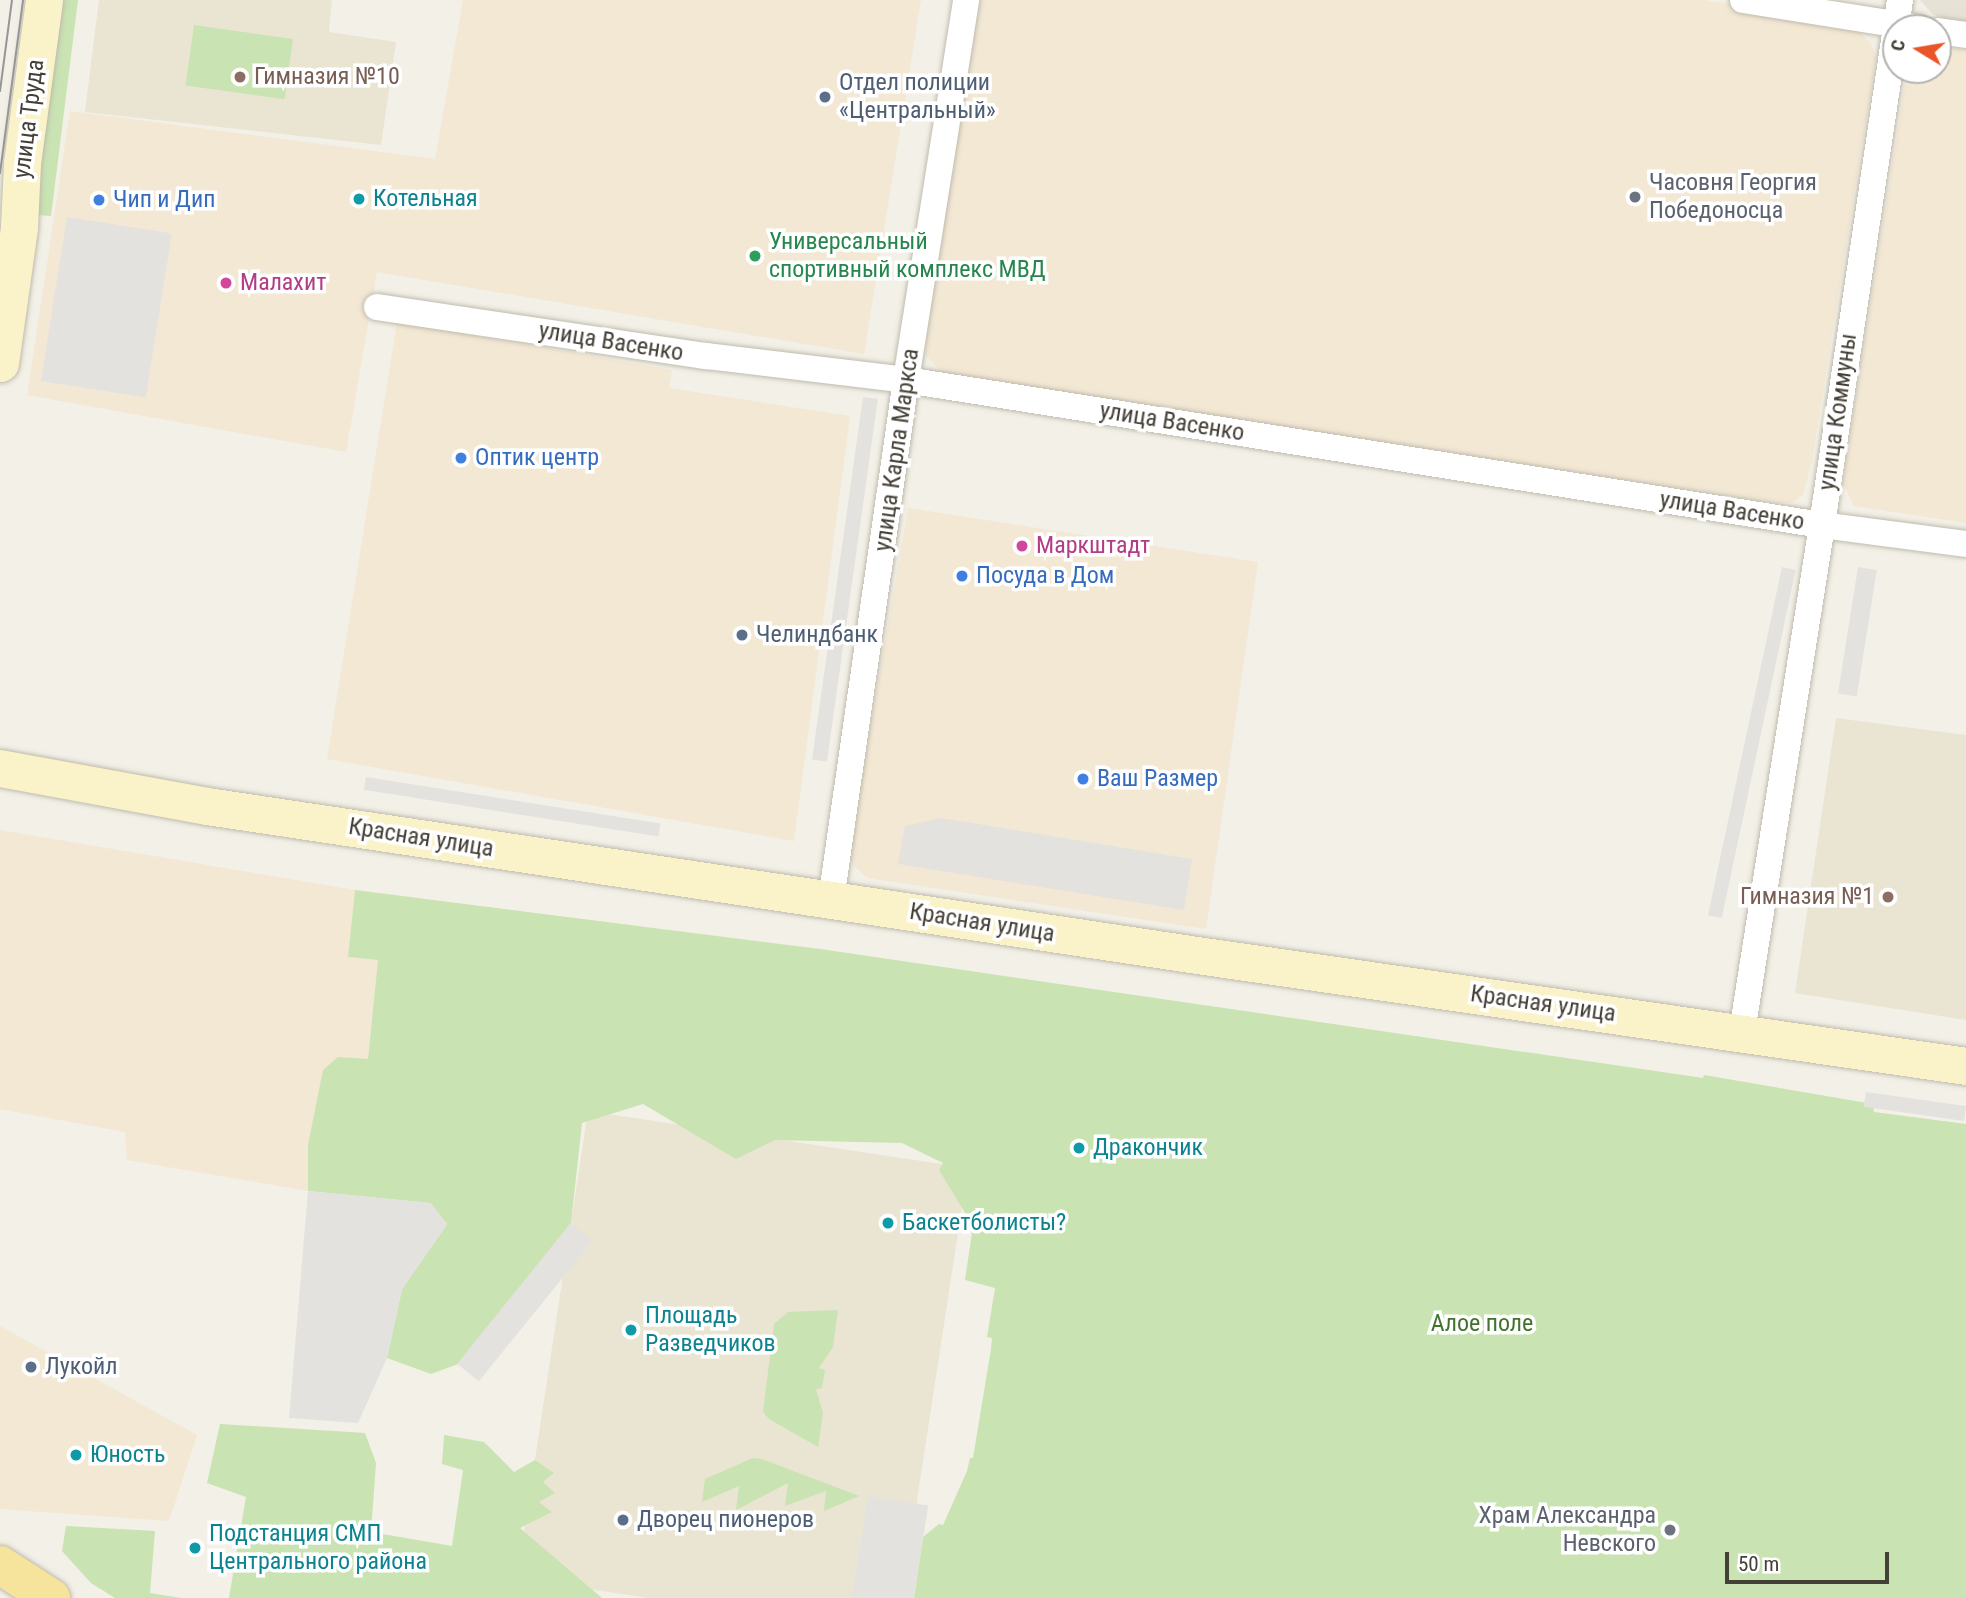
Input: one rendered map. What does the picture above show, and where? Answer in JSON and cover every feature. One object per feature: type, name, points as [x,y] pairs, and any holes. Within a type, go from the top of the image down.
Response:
[{"type":"main road","name":"улица Труда","points":[[0,363],[19,227],[22,163],[44,0]]},
{"type":"main road","name":"Красная улица","points":[[0,768],[207,806],[1966,1066]]},
{"type":"main road","points":[[0,1565],[51,1598]]},
{"type":"street","name":"улица Карла Маркса","points":[[831,900],[906,380],[966,0]]},
{"type":"street","points":[[1743,0],[1882,15]]},
{"type":"street","name":"улица Коммуны","points":[[1742,1032],[1894,84]]},
{"type":"street","name":"улица Васенко","points":[[377,307],[705,356],[906,380],[1822,525],[1966,544]]},
{"type":"shaded area","name":"Гимназия №10","points":[[99,0],[332,0],[329,32],[396,42],[381,145],[85,112]]},
{"type":"shaded area","points":[[463,0],[921,0],[864,354],[377,272],[346,452],[27,395],[70,111],[435,159]]},
{"type":"shaded area","points":[[974,0],[1704,0],[1849,23],[1871,43],[1876,57],[1812,461],[1803,495],[1793,502],[1777,503],[952,376],[940,371],[926,355],[926,342]]},
{"type":"shaded area","points":[[1920,0],[1966,0],[1966,25],[1952,20],[1952,14],[1932,14]]},
{"type":"shaded area","points":[[1952,48],[1966,50],[1966,523],[1854,506],[1843,483],[1905,84],[1952,84]]},
{"type":"shaded area","points":[[67,217],[172,234],[146,398],[41,381]]},
{"type":"shaded area","points":[[397,322],[672,370],[669,388],[850,416],[794,841],[327,759]]},
{"type":"shaded area","points":[[863,397],[878,399],[827,762],[812,759]]},
{"type":"shaded area","points":[[908,508],[1258,562],[1206,929],[867,878],[852,864],[849,851]]},
{"type":"shaded area","points":[[1782,567],[1796,570],[1722,918],[1708,915]]},
{"type":"shaded area","points":[[1858,567],[1877,570],[1857,696],[1838,693]]},
{"type":"shaded area","name":"Гимназия №1","points":[[1836,718],[1966,735],[1966,1020],[1795,993]]},
{"type":"shaded area","points":[[366,777],[660,824],[658,836],[364,790]]},
{"type":"shaded area","points":[[941,818],[1192,859],[1184,910],[898,864],[905,826]]},
{"type":"shaded area","points":[[0,830],[355,890],[348,957],[378,960],[368,1060],[338,1057],[308,1145],[308,1191],[127,1160],[125,1132],[0,1109]]},
{"type":"shaded area","points":[[1866,1092],[1966,1106],[1964,1121],[1864,1107]]},
{"type":"shaded area","points":[[588,1111],[968,1168],[902,1598],[648,1598],[517,1578]]},
{"type":"shaded area","points":[[308,1191],[431,1203],[447,1225],[402,1289],[387,1358],[358,1423],[289,1418]]},
{"type":"shaded area","points":[[571,1223],[593,1241],[479,1381],[457,1364]]},
{"type":"shaded area","points":[[0,1326],[197,1435],[169,1521],[0,1509]]},
{"type":"shaded area","points":[[868,1496],[928,1506],[914,1598],[852,1598]]},
{"type":"green space","points":[[63,0],[78,0],[51,216],[38,215],[36,198]]},
{"type":"green space","points":[[194,25],[293,39],[285,99],[186,85]]},
{"type":"green space","name":"Алое поле","points":[[355,890],[820,949],[1703,1078],[1704,1075],[1873,1104],[1874,1112],[1966,1124],[1966,1598],[914,1598],[923,1537],[939,1524],[943,1525],[970,1458],[973,1458],[992,1338],[987,1337],[995,1288],[965,1280],[973,1226],[939,1170],[943,1163],[902,1143],[775,1140],[736,1159],[643,1104],[582,1123],[571,1223],[458,1364],[431,1374],[387,1358],[402,1289],[447,1224],[430,1203],[308,1191],[308,1145],[323,1070],[338,1057],[368,1059],[378,960],[348,957]]},
{"type":"green space","points":[[838,1310],[833,1347],[819,1368],[825,1370],[822,1388],[816,1389],[823,1413],[818,1447],[769,1419],[763,1412],[774,1324],[788,1312]]},
{"type":"green space","points":[[220,1424],[365,1433],[376,1463],[371,1532],[452,1546],[463,1470],[442,1464],[444,1435],[484,1442],[514,1472],[535,1460],[554,1473],[543,1482],[555,1493],[539,1502],[552,1512],[520,1528],[602,1598],[229,1598],[246,1497],[207,1483]]},
{"type":"green space","points":[[753,1458],[859,1496],[824,1511],[826,1491],[785,1506],[788,1483],[736,1510],[739,1486],[702,1502],[705,1479]]},
{"type":"green space","points":[[66,1526],[155,1531],[150,1593],[181,1598],[115,1598],[91,1583],[62,1551]]},
{"type":"tram line","points":[[0,91],[12,0]]},
{"type":"tram line","points":[[0,173],[23,0]]},
{"type":"place","name":"Гимназия №10","points":[[240,77]]},
{"type":"place","name":"Отдел полиции «Центральный»","points":[[825,97]]},
{"type":"place","name":"Часовня Георгия Победоносца","points":[[1635,197]]},
{"type":"place","name":"Котельная","points":[[359,199]]},
{"type":"place","name":"Чип и Дип","points":[[99,200]]},
{"type":"place","name":"Универсальный спортивный комплекс МВД","points":[[755,256]]},
{"type":"place","name":"Малахит","points":[[226,283]]},
{"type":"place","name":"Оптик центр","points":[[461,458]]},
{"type":"place","name":"Маркштадт","points":[[1022,546]]},
{"type":"place","name":"Посуда в Дом","points":[[962,576]]},
{"type":"place","name":"Челиндбанк","points":[[742,635]]},
{"type":"place","name":"Ваш Размер","points":[[1083,779]]},
{"type":"place","name":"Гимназия №1","points":[[1888,897]]},
{"type":"place","name":"Дракончик","points":[[1079,1148]]},
{"type":"place","name":"Баскетболисты?","points":[[888,1223]]},
{"type":"place","name":"Площадь Разведчиков","points":[[631,1330]]},
{"type":"place","name":"Лукойл","points":[[31,1367]]},
{"type":"place","name":"Юность","points":[[76,1455]]},
{"type":"place","name":"Дворец пионеров","points":[[623,1520]]},
{"type":"place","name":"Храм Александра Невского","points":[[1670,1530]]},
{"type":"place","name":"Подстанция СМП Центрального района","points":[[195,1548]]}]
